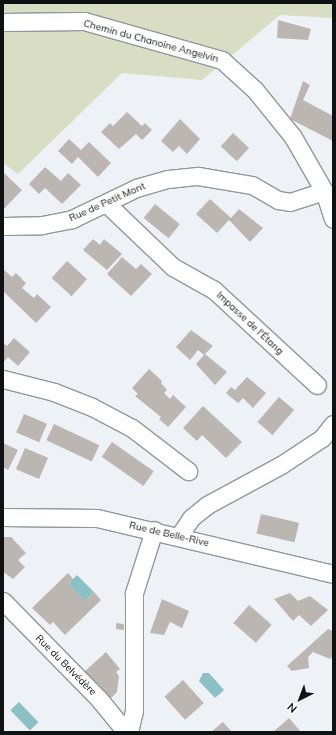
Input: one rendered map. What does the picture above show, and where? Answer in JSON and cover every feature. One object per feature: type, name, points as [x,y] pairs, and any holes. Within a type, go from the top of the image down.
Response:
[{"type":"street","name":"Chemin du Chanoine Angelvin","points":[[3,22],[84,21],[222,60],[255,90],[293,136],[324,191],[333,219]]},
{"type":"street","name":"Rue de Petit Mont","points":[[3,226],[42,225],[72,219],[107,204],[136,188],[168,179],[198,176],[252,185],[278,200],[290,202],[324,191]]},
{"type":"street","name":"Impasse de l'Étang","points":[[107,204],[174,266],[214,290],[317,385]]},
{"type":"street","points":[[3,379],[54,392],[92,407],[132,428],[188,471]]},
{"type":"street","points":[[179,536],[191,518],[207,505],[281,465],[322,438],[333,424]]},
{"type":"street","name":"Rue de Belle-Rive","points":[[3,517],[98,518],[154,530],[333,574]]},
{"type":"street","points":[[128,732],[134,710],[134,593],[154,530]]},
{"type":"street","name":"Rue du Belvédère","points":[[3,601],[99,699],[128,732]]},
{"type":"green space","points":[[3,3],[333,3],[333,18],[280,15],[202,80],[122,73],[18,174],[3,163]]},
{"type":"water","points":[[77,575],[94,592],[85,601],[68,584]]},
{"type":"water","points":[[203,673],[209,673],[224,690],[215,698],[199,681]]},
{"type":"water","points":[[19,702],[38,722],[30,730],[10,710]]},
{"type":"building","points":[[278,20],[311,29],[308,40],[277,38]]},
{"type":"building","points":[[303,81],[310,85],[303,100],[333,116],[333,141],[290,119]]},
{"type":"building","points":[[127,112],[142,126],[145,123],[152,130],[142,140],[136,134],[119,149],[101,132],[110,123],[113,126]]},
{"type":"building","points":[[180,119],[200,139],[187,154],[179,146],[173,152],[161,141]]},
{"type":"building","points":[[233,133],[249,148],[237,161],[221,146]]},
{"type":"building","points":[[69,139],[81,150],[89,142],[111,163],[98,177],[78,157],[72,164],[58,151]]},
{"type":"building","points":[[45,167],[61,181],[68,173],[81,185],[62,204],[45,188],[39,194],[29,184]]},
{"type":"building","points":[[3,172],[22,190],[3,210]]},
{"type":"building","points":[[210,199],[231,218],[239,209],[263,228],[250,242],[229,220],[217,233],[196,214]]},
{"type":"building","points":[[155,204],[180,224],[169,238],[144,218]]},
{"type":"building","points":[[93,239],[100,245],[104,239],[122,254],[107,270],[83,250]]},
{"type":"building","points":[[122,257],[136,269],[141,264],[152,274],[131,296],[107,274]]},
{"type":"building","points":[[67,261],[87,279],[72,296],[52,278]]},
{"type":"building","points":[[3,269],[12,277],[16,273],[26,283],[22,288],[34,298],[37,294],[51,307],[36,323],[3,291]]},
{"type":"building","points":[[191,330],[213,346],[205,354],[227,372],[215,385],[196,364],[204,355],[198,350],[190,360],[176,347]]},
{"type":"building","points":[[14,338],[30,352],[18,366],[8,357],[3,363],[3,343],[7,346]]},
{"type":"building","points":[[149,369],[162,381],[161,383],[167,390],[164,393],[170,399],[173,395],[186,407],[168,427],[159,419],[161,417],[135,396],[138,394],[132,388]]},
{"type":"building","points":[[247,377],[266,393],[253,408],[243,398],[238,403],[226,393],[231,387],[235,390]]},
{"type":"building","points":[[279,397],[294,410],[272,435],[257,422]]},
{"type":"building","points":[[203,406],[242,442],[226,458],[202,435],[197,441],[183,428]]},
{"type":"building","points":[[24,414],[47,424],[39,442],[16,432]]},
{"type":"building","points":[[54,424],[99,445],[92,461],[46,440]]},
{"type":"building","points":[[112,442],[154,471],[143,486],[102,457]]},
{"type":"building","points":[[3,443],[18,450],[8,470],[3,467]]},
{"type":"building","points":[[25,448],[48,458],[39,479],[16,469]]},
{"type":"building","points":[[261,514],[299,523],[295,542],[257,533]]},
{"type":"building","points":[[3,537],[11,537],[26,553],[18,560],[25,567],[13,579],[3,572]]},
{"type":"building","points":[[68,573],[73,579],[68,584],[85,601],[94,592],[101,600],[65,635],[53,622],[50,625],[32,608]]},
{"type":"building","points":[[290,593],[298,601],[310,596],[328,610],[311,626],[299,615],[293,621],[274,599]]},
{"type":"building","points":[[162,599],[189,611],[182,628],[170,622],[164,635],[150,633]]},
{"type":"building","points":[[249,605],[272,625],[256,643],[233,623]]},
{"type":"building","points":[[116,623],[124,624],[124,630],[116,629]]},
{"type":"building","points":[[328,629],[333,631],[333,656],[330,659],[313,652],[308,657],[309,668],[292,671],[287,666]]},
{"type":"building","points":[[106,652],[120,669],[116,672],[119,676],[117,692],[110,699],[84,672]]},
{"type":"building","points":[[183,680],[204,703],[185,720],[164,697]]},
{"type":"building","points":[[289,718],[301,732],[273,732]]},
{"type":"building","points":[[223,722],[232,732],[211,732]]}]
